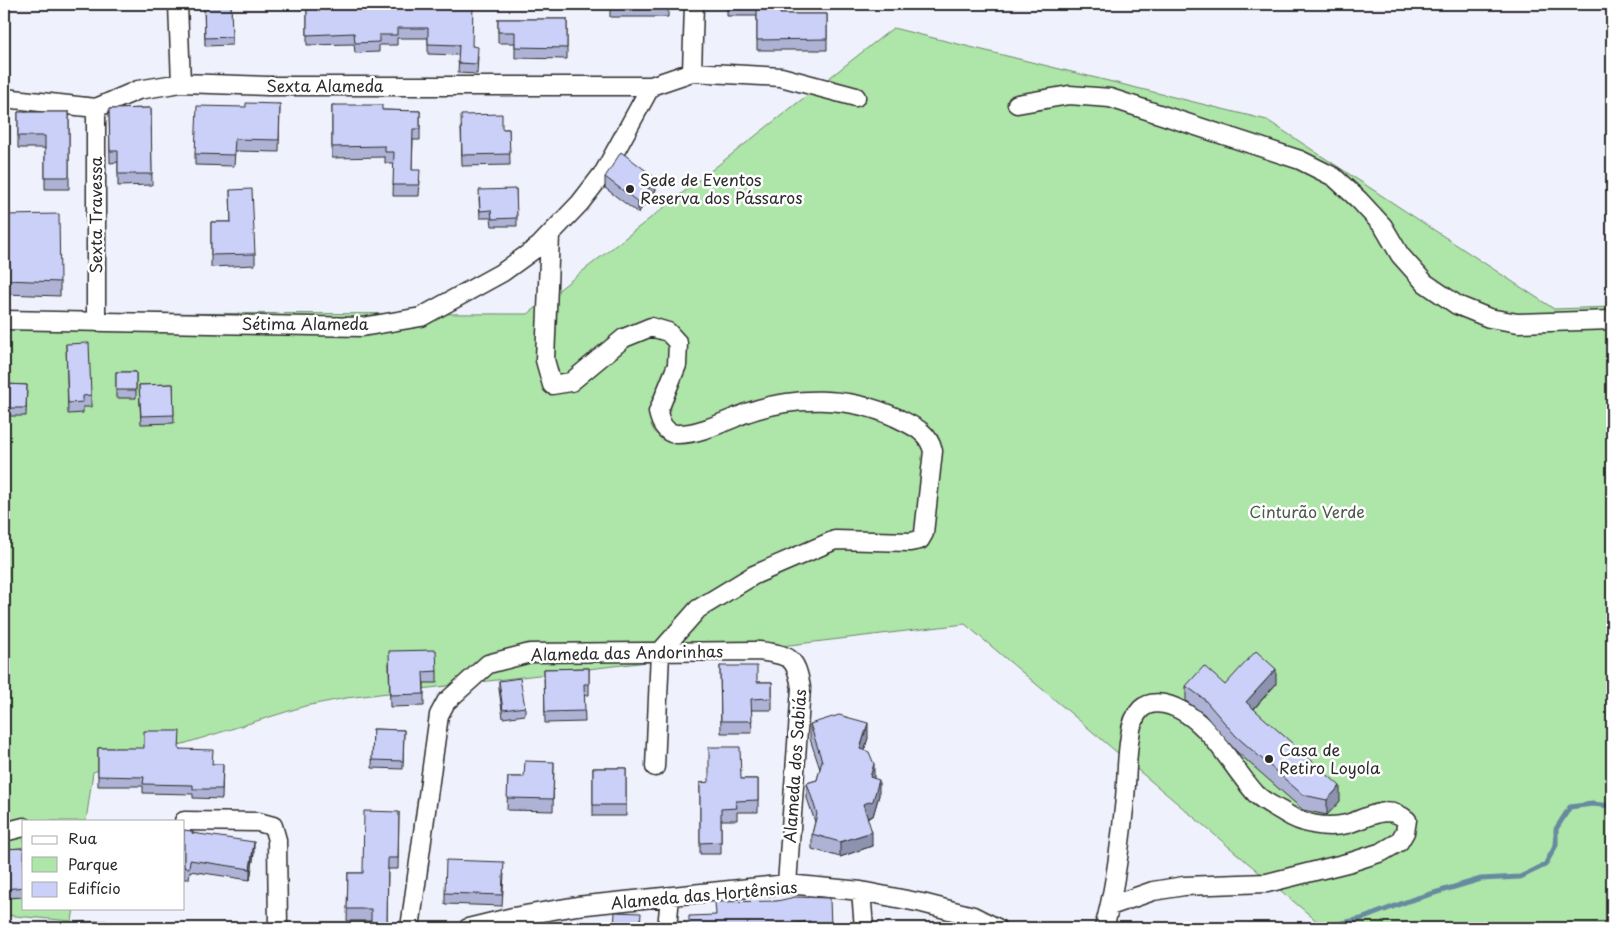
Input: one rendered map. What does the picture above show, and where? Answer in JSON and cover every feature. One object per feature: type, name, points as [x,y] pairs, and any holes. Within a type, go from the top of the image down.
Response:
[{"type":"street","points":[[178,4],[181,84]]},
{"type":"street","points":[[694,4],[692,72],[780,77],[856,97]]},
{"type":"street","name":"Sexta Alameda","points":[[4,98],[96,108],[138,90],[181,84],[267,86],[651,86],[692,72]]},
{"type":"street","name":"Sétima Alameda","points":[[4,320],[362,327],[422,317],[503,272],[539,246],[550,235],[580,203],[604,172],[651,86]]},
{"type":"street","points":[[1017,104],[1069,94],[1110,98],[1300,160],[1334,177],[1360,200],[1384,226],[1400,255],[1425,283],[1457,305],[1489,318],[1518,323],[1612,320]]},
{"type":"street","name":"Sexta Travessa","points":[[96,108],[96,321]]},
{"type":"street","points":[[550,235],[545,360],[552,385],[571,382],[624,338],[651,327],[668,332],[678,343],[677,365],[658,412],[659,419],[667,431],[676,434],[693,432],[761,408],[828,400],[868,407],[920,429],[930,440],[933,451],[924,533],[920,540],[910,542],[835,540],[754,575],[698,610],[660,652],[655,767]]},
{"type":"street","name":"Alameda das Andorinhas","points":[[410,928],[439,715],[446,702],[488,664],[530,653],[759,652],[784,654]]},
{"type":"street","name":"Alameda dos Sabiás","points":[[784,654],[798,668],[802,688],[787,884]]},
{"type":"street","points":[[1104,928],[1110,906],[1124,809],[1130,737],[1134,719],[1142,708],[1157,704],[1171,704],[1189,715],[1212,739],[1258,796],[1288,815],[1310,824],[1329,826],[1346,824],[1385,811],[1400,814],[1407,820],[1405,832],[1398,842],[1382,852],[1351,862],[1267,883],[1184,886],[1153,891],[1110,906]]},
{"type":"street","points":[[185,821],[258,822],[273,826],[277,840],[278,928]]},
{"type":"street","points":[[4,832],[22,828]]},
{"type":"street","name":"Alameda das Hortênsias","points":[[468,928],[513,917],[577,906],[787,884],[861,891],[973,916],[997,928]]},
{"type":"street","points":[[861,891],[864,928]]},
{"type":"street","points":[[667,928],[670,897]]},
{"type":"green space","name":"Cinturão Verde","points":[[893,28],[1267,120],[1554,309],[1612,307],[1612,928],[1325,928],[965,624],[346,698],[305,706],[93,772],[86,820],[22,820],[22,910],[74,910],[72,921],[4,915],[4,313],[528,314]]},
{"type":"building","points":[[204,4],[231,4],[232,37],[205,38]]},
{"type":"building","points":[[307,4],[473,4],[472,46],[478,47],[477,64],[458,63],[459,45],[428,44],[428,28],[397,28],[397,35],[379,35],[379,42],[355,43],[354,33],[307,35]]},
{"type":"building","points":[[610,4],[668,4],[668,6],[610,6]]},
{"type":"building","points":[[727,4],[780,4],[780,14],[827,14],[827,39],[757,40],[757,5],[727,6]]},
{"type":"building","points":[[498,19],[567,19],[567,48],[515,47],[515,32],[498,32]]},
{"type":"building","points":[[246,103],[280,104],[279,140],[235,139],[234,155],[195,154],[197,106],[246,107]]},
{"type":"building","points":[[332,105],[382,105],[382,110],[420,111],[420,129],[413,129],[412,170],[420,170],[419,185],[393,185],[394,152],[385,152],[385,146],[332,147]]},
{"type":"building","points":[[151,108],[152,174],[118,174],[118,151],[110,151],[109,109]]},
{"type":"building","points":[[18,112],[69,112],[69,177],[45,177],[45,136],[18,136]]},
{"type":"building","points":[[502,114],[502,129],[509,129],[510,154],[462,155],[461,115]]},
{"type":"building","points":[[621,152],[656,178],[638,202],[605,177]]},
{"type":"building","points":[[252,189],[255,254],[211,255],[211,222],[231,222],[230,190]]},
{"type":"building","points":[[516,189],[517,218],[492,219],[491,210],[480,211],[479,190]]},
{"type":"building","points":[[59,214],[60,282],[4,280],[4,215]]},
{"type":"building","points":[[89,343],[91,395],[83,396],[83,402],[68,403],[66,344]]},
{"type":"building","points":[[116,372],[136,372],[136,390],[116,390]]},
{"type":"building","points":[[5,384],[27,385],[26,408],[4,408]]},
{"type":"building","points":[[173,384],[174,415],[141,416],[139,385]]},
{"type":"building","points":[[436,650],[437,671],[423,672],[424,694],[390,695],[389,651]]},
{"type":"building","points":[[1256,651],[1276,669],[1246,702],[1340,786],[1327,800],[1303,795],[1236,736],[1204,699],[1186,686],[1204,666],[1225,685]]},
{"type":"building","points":[[720,666],[757,666],[757,682],[772,682],[772,698],[751,699],[752,721],[721,721]]},
{"type":"building","points":[[589,668],[589,684],[584,684],[585,711],[545,712],[544,669]]},
{"type":"building","points":[[520,678],[525,707],[503,710],[499,681]]},
{"type":"building","points":[[839,715],[868,723],[860,749],[869,752],[874,764],[870,777],[879,780],[873,801],[863,804],[872,832],[840,842],[812,834],[817,814],[807,783],[817,780],[822,761],[810,724]]},
{"type":"building","points":[[373,729],[404,730],[403,761],[372,760]]},
{"type":"building","points":[[144,731],[180,731],[179,749],[213,750],[212,764],[223,764],[222,789],[193,789],[193,785],[143,784],[144,777],[98,776],[98,748],[144,748]]},
{"type":"building","points":[[709,747],[740,747],[741,779],[758,779],[758,800],[736,801],[737,808],[721,809],[721,842],[700,843],[700,783],[709,782]]},
{"type":"building","points":[[525,761],[554,762],[553,799],[507,798],[508,777],[524,777]]},
{"type":"building","points":[[593,768],[626,768],[626,805],[593,805]]},
{"type":"building","points":[[364,811],[399,812],[398,858],[388,858],[387,923],[371,923],[371,909],[347,909],[348,873],[363,873]]},
{"type":"building","points":[[185,830],[192,831],[192,833],[254,842],[250,869],[190,860],[189,868],[185,867]]},
{"type":"building","points":[[22,848],[22,887],[6,889],[4,849]]},
{"type":"building","points":[[446,860],[504,862],[502,895],[445,893]]},
{"type":"building","points":[[795,897],[830,898],[831,928],[810,928],[810,921],[770,928],[689,928],[689,916],[716,915],[715,902],[777,901]]},
{"type":"building","points":[[615,912],[641,913],[640,928],[614,928]]},
{"type":"building","points":[[106,921],[106,928],[61,928],[61,923]]},
{"type":"waterway","points":[[1319,928],[1361,919],[1411,900],[1481,879],[1520,877],[1545,865],[1556,845],[1556,829],[1570,807],[1592,804],[1612,806]]},
{"type":"place","name":"Sede de Eventos Reserva dos Pássaros","points":[[630,189]]},
{"type":"place","name":"Casa de Retiro Loyola","points":[[1269,759]]}]
